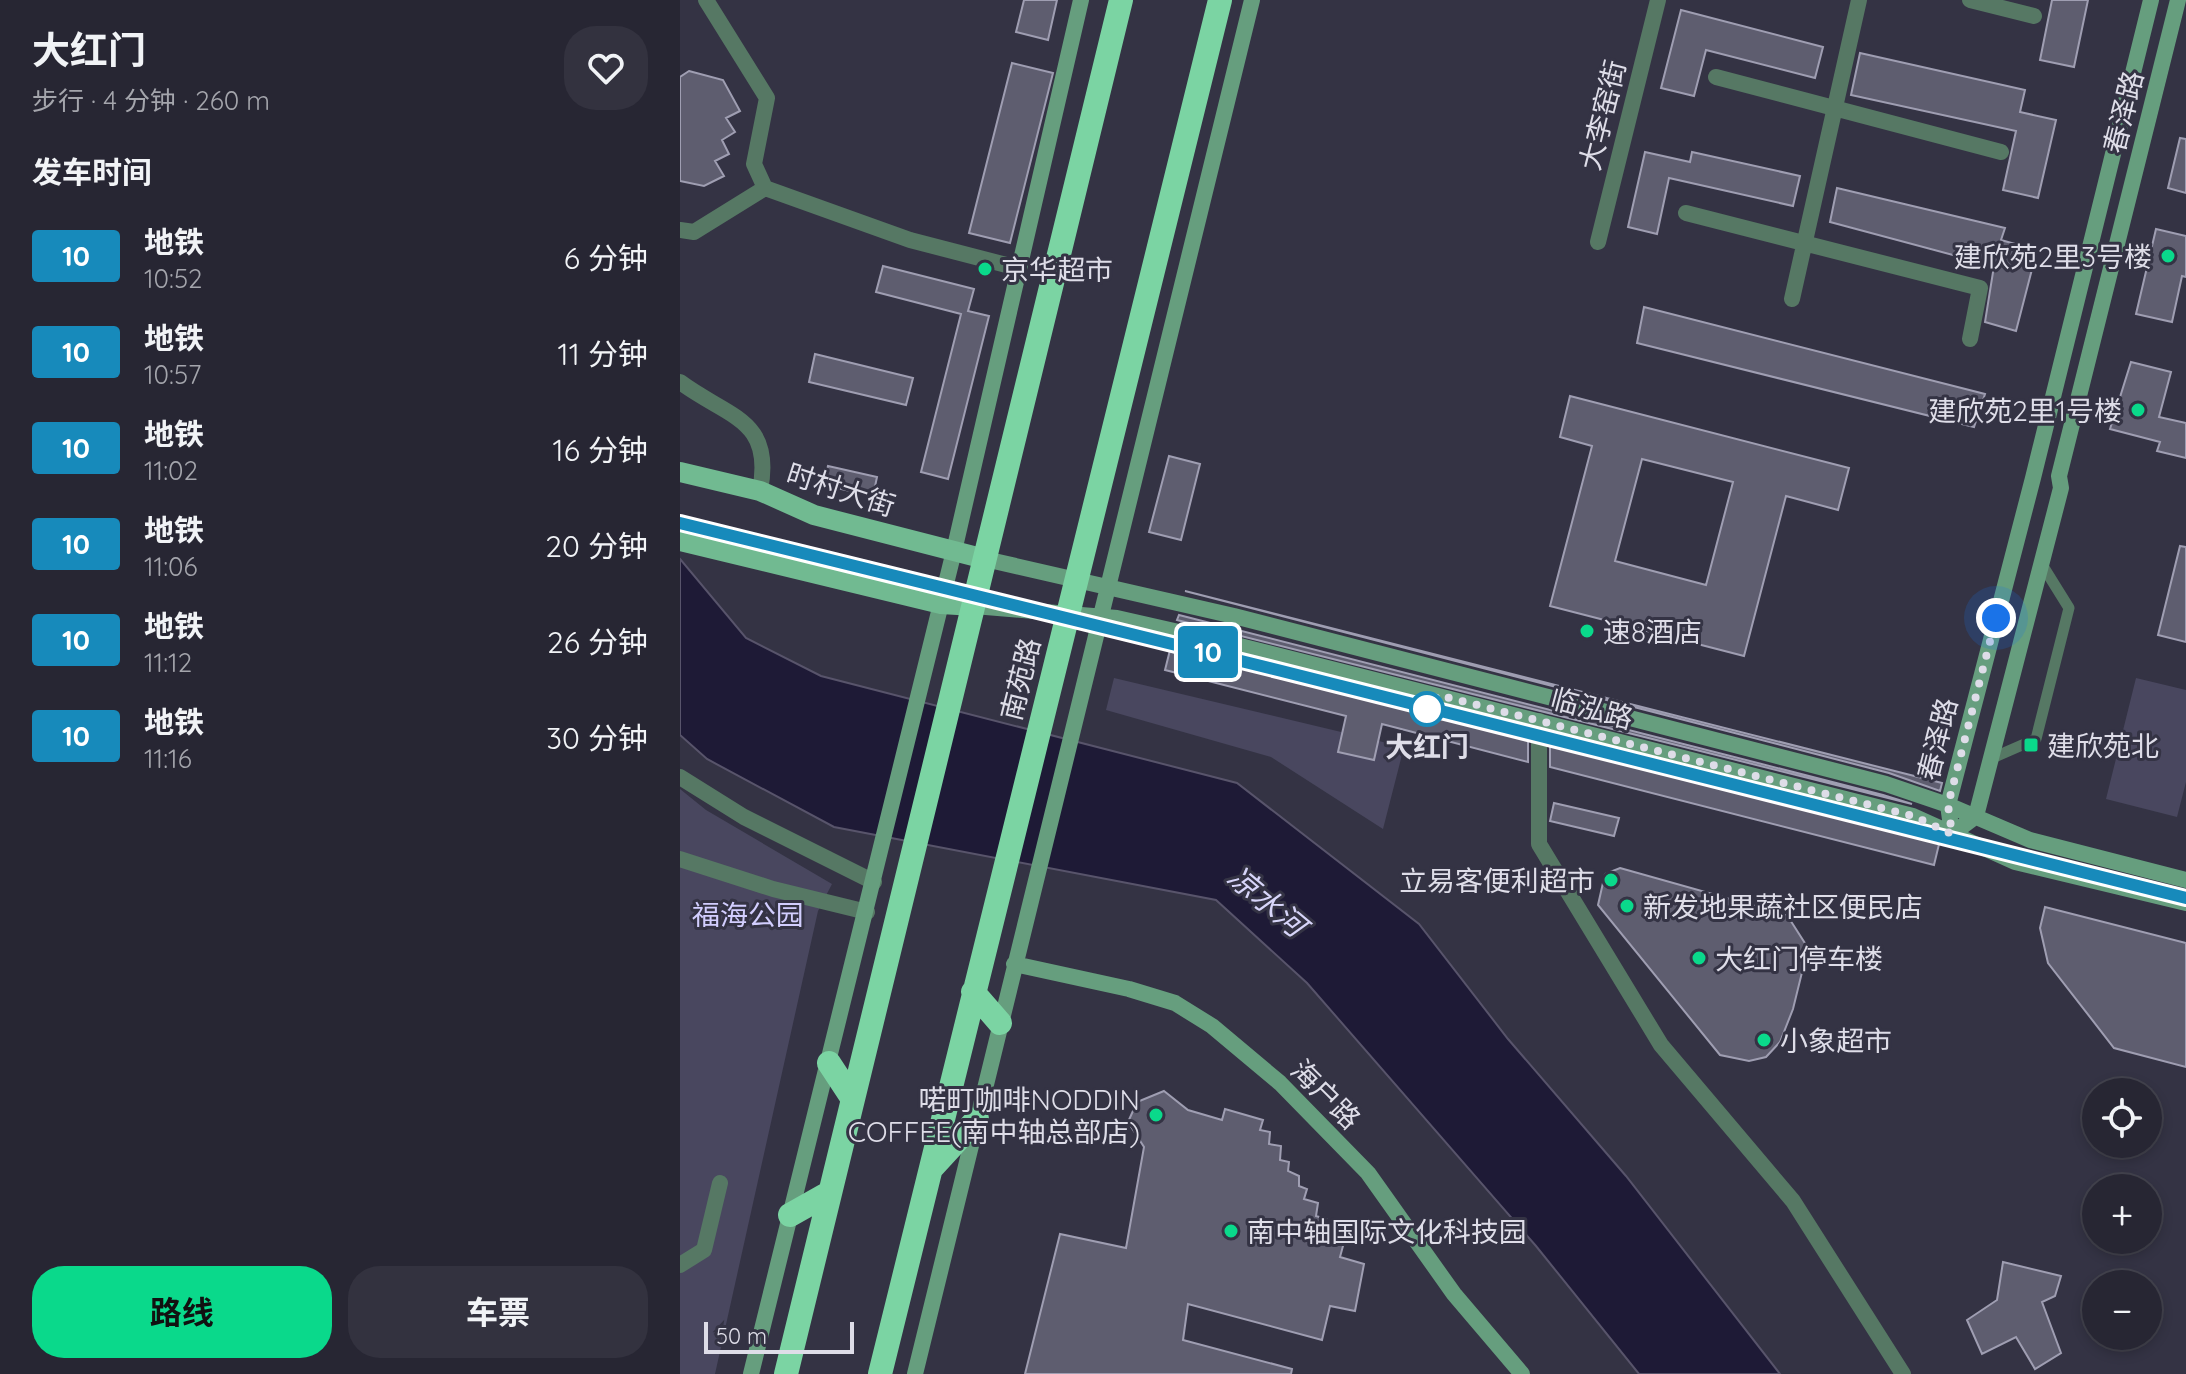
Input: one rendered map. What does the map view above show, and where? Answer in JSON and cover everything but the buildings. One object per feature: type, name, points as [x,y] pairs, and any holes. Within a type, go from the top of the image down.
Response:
[{"type":"highway","points":[[786,1374],[909,859],[958,674],[1121,0]]},
{"type":"highway","name":"南苑路","points":[[880,1374],[1220,0]]},
{"type":"highway","points":[[973,992],[1000,1023]]},
{"type":"highway","points":[[829,1063],[852,1098]]},
{"type":"highway","points":[[929,1171],[977,1119]]},
{"type":"highway","points":[[790,1215],[829,1193]]},
{"type":"main road","name":"时村大街","points":[[680,472],[760,491],[814,515],[985,559]]},
{"type":"main road","points":[[680,541],[941,604],[974,606]]},
{"type":"street","points":[[706,0],[767,98],[754,164],[765,188],[910,240],[1018,268]]},
{"type":"street","points":[[751,1374],[954,551],[1081,0]]},
{"type":"street","points":[[915,1374],[1252,0]]},
{"type":"street","name":"大李窑街","points":[[1598,242],[1658,0]]},
{"type":"street","points":[[1792,299],[1859,0]]},
{"type":"street","points":[[1970,0],[2034,16]]},
{"type":"street","name":"春泽路","points":[[1952,834],[1948,805],[2033,478],[2151,0]]},
{"type":"street","name":"春泽路","points":[[1976,816],[2061,488],[2059,476],[2178,0]]},
{"type":"street","points":[[1716,77],[2001,152]]},
{"type":"street","points":[[680,230],[694,232],[765,188]]},
{"type":"street","points":[[1686,213],[1980,288],[1970,339]]},
{"type":"street","points":[[680,382],[756,431],[762,447],[764,469],[760,491]]},
{"type":"street","name":"临泓路","points":[[985,559],[1249,619],[1886,784],[1948,805],[2030,840],[2186,880]]},
{"type":"street","name":"临泓路","points":[[974,606],[1100,619],[1117,618],[1236,645],[1913,816],[2015,862],[2186,903]]},
{"type":"street","points":[[1539,721],[1539,844],[1661,1045],[1793,1201],[1903,1374]]},
{"type":"street","points":[[680,777],[744,817],[874,882]]},
{"type":"street","points":[[1952,834],[1976,816]]},
{"type":"street","points":[[680,859],[773,889],[867,912]]},
{"type":"street","name":"海户路","points":[[1014,964],[1175,1003],[1212,1026],[1280,1083],[1368,1173],[1454,1294],[1522,1374]]},
{"type":"street","points":[[680,1265],[704,1250],[720,1183]]},
{"type":"lane","points":[[1990,759],[2036,739],[2069,608],[2041,563]]},
{"type":"green space","points":[[1114,678],[1404,747],[1383,829],[1271,757],[1106,710]]},
{"type":"green space","points":[[2136,678],[2186,690],[2186,782],[2177,817],[2106,799]]},
{"type":"green space","name":"福海公园","points":[[680,789],[706,810],[832,884],[818,911],[715,1374],[680,1374]]},
{"type":"water","name":"凉水河","points":[[680,559],[746,638],[821,676],[1237,783],[1419,924],[1508,1039],[1626,1176],[1780,1374],[1639,1374],[1536,1246],[1307,983],[1216,900],[834,827],[707,759],[680,735]]},
{"type":"metro line","name":"10","points":[[680,523],[1157,639],[1601,754],[2186,898]]},
{"type":"place","name":"建欣苑2里3号楼","points":[[2168,256]]},
{"type":"place","name":"京华超市","points":[[985,269]]},
{"type":"place","name":"建欣苑2里1号楼","points":[[2138,410]]},
{"type":"place","name":"速8酒店","points":[[1587,631]]},
{"type":"place","name":"大红门","points":[[1427,709]]},
{"type":"place","name":"建欣苑北","points":[[2031,745]]},
{"type":"place","name":"立易客便利超市","points":[[1611,880]]},
{"type":"place","name":"新发地果蔬社区便民店","points":[[1627,906]]},
{"type":"place","name":"大红门停车楼","points":[[1699,958]]},
{"type":"place","name":"小象超市","points":[[1764,1040]]},
{"type":"place","name":"喏町咖啡NODDIN COFFEE(南中轴总部店)","points":[[1156,1115]]},
{"type":"place","name":"南中轴国际文化科技园","points":[[1231,1231]]},
{"type":"route","points":[[1427,709],[1438,695],[1913,816],[1952,834],[1948,805],[1996,618]]}]
